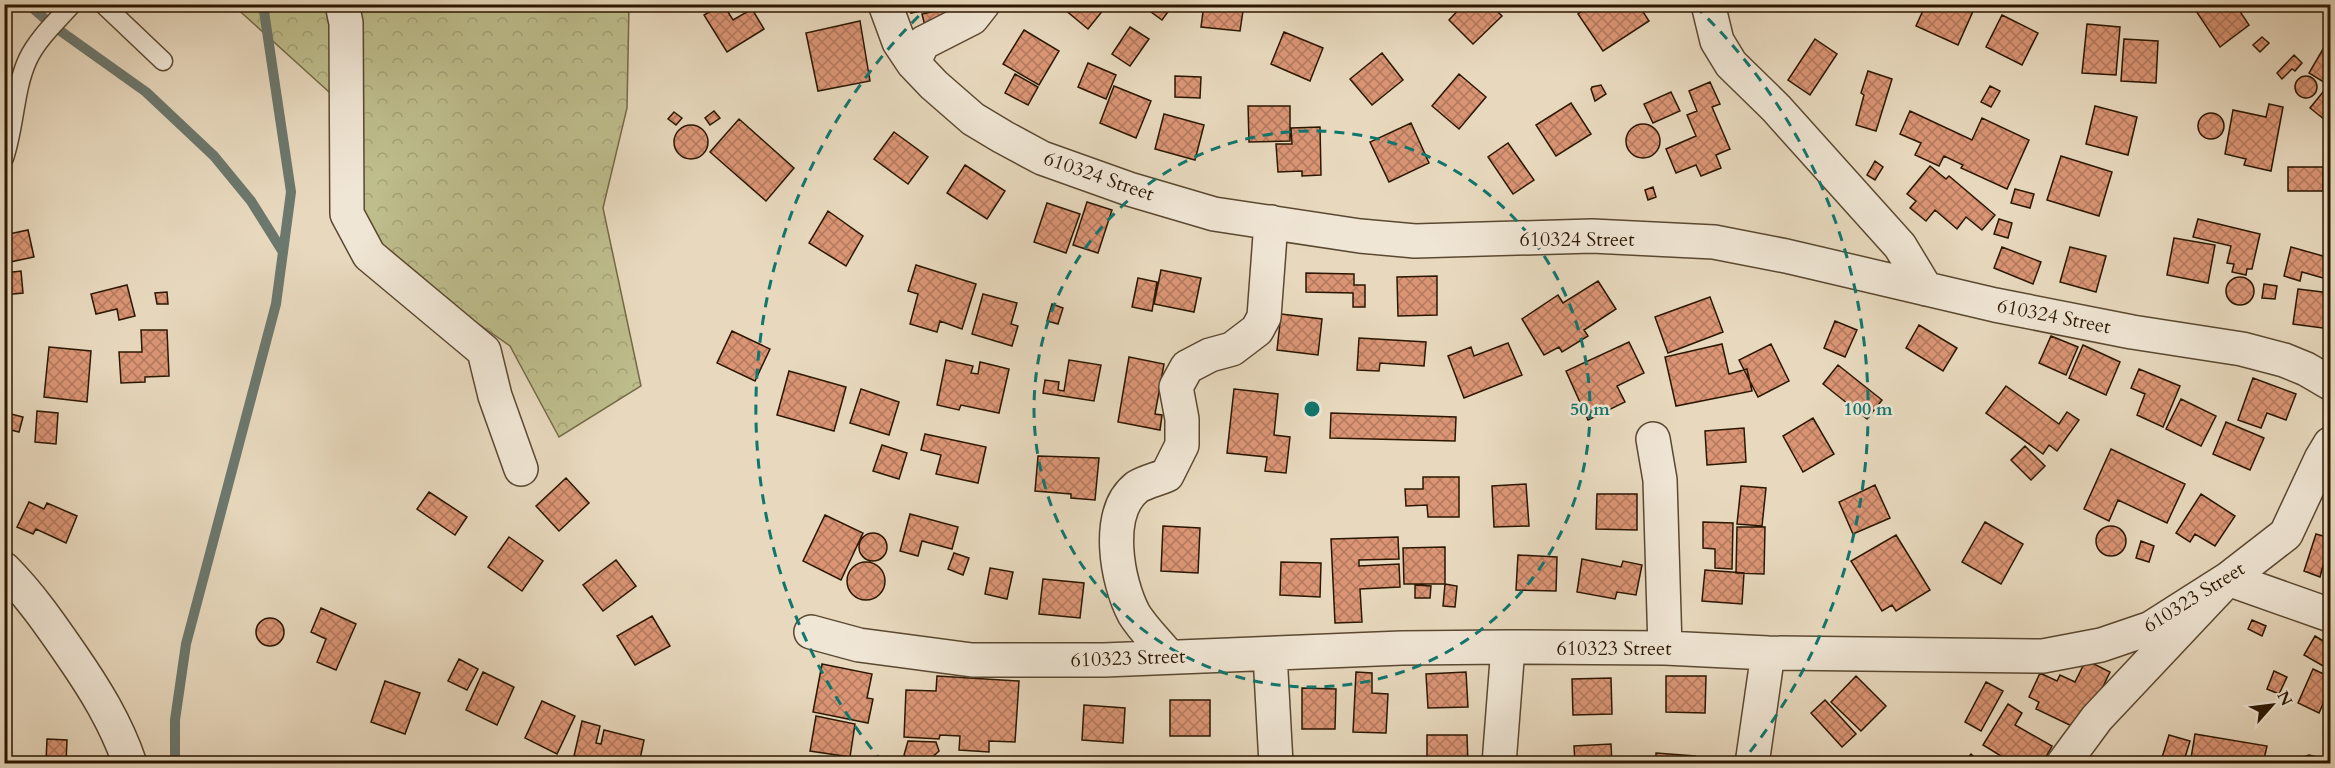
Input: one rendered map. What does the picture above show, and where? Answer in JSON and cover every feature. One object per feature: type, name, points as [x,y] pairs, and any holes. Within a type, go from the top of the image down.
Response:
[{"type":"street","points":[[342,4],[346,23],[347,214],[369,255],[484,351],[495,396],[521,469]]},
{"type":"street","name":"610324 Street","points":[[885,4],[899,42],[912,63],[973,119],[1042,158],[1130,189],[1214,214],[1360,236],[1415,241],[1592,236],[1714,242],[1786,256],[1995,305],[2132,332],[2242,349],[2284,360],[2331,383]]},
{"type":"street","points":[[912,63],[923,43],[972,18],[983,4]]},
{"type":"street","points":[[1708,4],[1717,41],[1731,64],[1776,108],[1900,246],[1926,289]]},
{"type":"street","points":[[1169,657],[1134,614],[1122,584],[1115,536],[1124,505],[1137,487],[1167,476],[1182,445],[1182,419],[1176,387],[1187,367],[1210,355],[1232,349],[1257,330],[1264,317],[1271,222]]},
{"type":"street","points":[[1653,440],[1660,480],[1665,648]]},
{"type":"street","name":"610323 Street","points":[[812,632],[859,645],[972,660],[1104,660],[1402,648],[1508,647],[2043,656],[2101,645],[2151,628],[2228,579],[2286,534],[2321,459],[2331,444]]},
{"type":"street","points":[[4,569],[44,614],[98,693],[120,735],[130,764]]},
{"type":"street","points":[[2063,764],[2097,718],[2228,579],[2331,615]]},
{"type":"street","points":[[1499,764],[1508,647]]},
{"type":"street","points":[[1752,764],[1768,653]]},
{"type":"street","points":[[1270,654],[1276,764]]},
{"type":"lane","points":[[4,158],[23,72],[38,42],[72,4]]},
{"type":"lane","points":[[103,4],[163,61]]},
{"type":"green space","points":[[233,5],[629,5],[627,108],[603,208],[641,386],[559,437],[510,346],[464,314],[355,223],[350,111]]},
{"type":"building","points":[[723,4],[733,20],[752,9],[764,29],[727,52],[704,15]]},
{"type":"building","points":[[909,4],[948,4],[948,5],[911,13]]},
{"type":"building","points":[[1058,4],[1108,4],[1088,29]]},
{"type":"building","points":[[1140,4],[1173,4],[1173,5],[1162,20]]},
{"type":"building","points":[[1204,4],[1244,4],[1240,31],[1201,27]]},
{"type":"building","points":[[1464,4],[1490,4],[1502,16],[1473,44],[1449,20]]},
{"type":"building","points":[[1592,4],[1638,4],[1649,21],[1603,51],[1578,14]]},
{"type":"building","points":[[1926,4],[1964,4],[1974,9],[1958,45],[1916,26]]},
{"type":"building","points":[[2206,4],[2235,4],[2249,25],[2220,47],[2196,11]]},
{"type":"building","points":[[944,9],[946,21],[925,26],[922,14]]},
{"type":"building","points":[[2002,15],[2038,33],[2022,65],[1986,47]]},
{"type":"building","points":[[860,21],[870,81],[818,91],[806,33]]},
{"type":"building","points":[[2087,24],[2120,27],[2116,75],[2082,73]]},
{"type":"building","points":[[1130,27],[1149,39],[1130,66],[1112,54]]},
{"type":"building","points":[[1024,30],[1059,51],[1039,85],[1003,64]]},
{"type":"building","points":[[1284,32],[1323,48],[1310,81],[1271,64]]},
{"type":"building","points":[[2262,37],[2269,43],[2260,52],[2253,45]]},
{"type":"building","points":[[2330,37],[2330,86],[2309,73]]},
{"type":"building","points":[[1815,39],[1837,54],[1810,95],[1788,80]]},
{"type":"building","points":[[2124,39],[2158,41],[2156,83],[2121,81]]},
{"type":"building","points":[[1382,53],[1403,80],[1372,105],[1350,79]]},
{"type":"building","points":[[2294,55],[2302,63],[2295,71],[2292,69],[2282,79],[2277,73]]},
{"type":"building","points":[[1088,63],[1116,75],[1106,99],[1078,87]]},
{"type":"building","points":[[1868,71],[1892,79],[1876,131],[1856,125],[1864,95],[1861,93]]},
{"type":"building","points":[[1015,74],[1038,87],[1028,105],[1005,93]]},
{"type":"building","points":[[1459,74],[1486,97],[1459,129],[1432,106]]},
{"type":"building","points":[[1175,76],[1201,77],[1200,98],[1175,97]]},
{"type":"building","points":[[2306,76],[2314,79],[2317,87],[2314,95],[2306,98],[2298,95],[2295,87],[2298,79]]},
{"type":"building","points":[[1710,82],[1720,104],[1712,107],[1730,149],[1716,155],[1721,168],[1701,176],[1696,165],[1676,173],[1666,149],[1696,136],[1687,115],[1697,111],[1689,91]]},
{"type":"building","points":[[1601,85],[1606,94],[1595,101],[1591,89]]},
{"type":"building","points":[[1114,86],[1151,101],[1136,138],[1100,123]]},
{"type":"building","points":[[1990,86],[2000,91],[1991,107],[1981,102]]},
{"type":"building","points":[[1671,92],[1680,111],[1653,123],[1644,104]]},
{"type":"building","points":[[2323,92],[2330,97],[2330,124],[2310,108]]},
{"type":"building","points":[[1571,103],[1591,134],[1556,156],[1536,125]]},
{"type":"building","points":[[2269,104],[2283,107],[2271,171],[2244,165],[2246,159],[2225,154],[2233,110],[2266,117]]},
{"type":"building","points":[[1248,106],[1290,106],[1290,141],[1249,142]]},
{"type":"building","points":[[2095,106],[2137,117],[2128,155],[2086,144]]},
{"type":"building","points":[[714,111],[720,118],[710,125],[705,118]]},
{"type":"building","points":[[1910,111],[1972,140],[1982,118],[2029,140],[2007,189],[1961,168],[1963,165],[1944,156],[1939,166],[1915,155],[1921,143],[1900,134]]},
{"type":"building","points":[[674,112],[682,118],[676,125],[668,119]]},
{"type":"building","points":[[2211,113],[2220,117],[2224,126],[2220,135],[2211,139],[2202,135],[2198,126],[2202,117]]},
{"type":"building","points":[[1164,114],[1204,125],[1195,160],[1155,149]]},
{"type":"building","points":[[739,119],[794,168],[766,201],[710,152]]},
{"type":"building","points":[[1411,123],[1429,163],[1389,182],[1370,142]]},
{"type":"building","points":[[1643,124],[1655,129],[1660,141],[1655,153],[1643,158],[1631,153],[1626,141],[1631,129]]},
{"type":"building","points":[[691,125],[703,130],[708,142],[703,154],[691,159],[679,154],[674,142],[679,130]]},
{"type":"building","points":[[1320,127],[1321,175],[1302,176],[1302,171],[1278,172],[1276,144],[1292,144],[1291,128]]},
{"type":"building","points":[[894,132],[928,157],[908,184],[874,159]]},
{"type":"building","points":[[1508,143],[1534,180],[1513,194],[1488,157]]},
{"type":"building","points":[[2061,156],[2112,172],[2099,216],[2047,200]]},
{"type":"building","points":[[1875,161],[1883,167],[1875,180],[1867,175]]},
{"type":"building","points":[[965,165],[1005,191],[987,219],[947,193]]},
{"type":"building","points":[[2327,165],[2330,165],[2330,206],[2325,206]]},
{"type":"building","points":[[1930,166],[1946,179],[1949,176],[1995,215],[1982,230],[1966,217],[1957,229],[1935,210],[1926,221],[1910,208],[1916,201],[1907,194]]},
{"type":"building","points":[[2288,167],[2323,167],[2323,191],[2288,191]]},
{"type":"building","points":[[1653,187],[1656,197],[1648,200],[1645,190]]},
{"type":"building","points":[[2015,189],[2034,194],[2030,208],[2011,203]]},
{"type":"building","points":[[1087,202],[1112,210],[1098,253],[1073,245]]},
{"type":"building","points":[[1047,203],[1080,214],[1066,253],[1034,242]]},
{"type":"building","points":[[828,211],[863,236],[846,266],[809,243]]},
{"type":"building","points":[[1999,219],[2012,223],[2008,238],[1994,234]]},
{"type":"building","points":[[2198,219],[2260,234],[2252,269],[2247,269],[2246,275],[2232,272],[2234,264],[2227,263],[2231,246],[2193,237]]},
{"type":"building","points":[[28,230],[34,257],[10,262],[8,253],[4,253],[4,235]]},
{"type":"building","points":[[2174,238],[2215,245],[2208,283],[2167,275]]},
{"type":"building","points":[[2002,247],[2041,262],[2033,284],[1994,268]]},
{"type":"building","points":[[2070,247],[2106,256],[2096,292],[2060,282]]},
{"type":"building","points":[[2291,247],[2330,258],[2330,280],[2302,272],[2300,281],[2284,276]]},
{"type":"building","points":[[916,265],[976,284],[962,329],[940,321],[937,332],[910,324],[918,294],[908,291]]},
{"type":"building","points":[[1161,270],[1201,278],[1194,312],[1154,304]]},
{"type":"building","points":[[21,271],[23,293],[4,295],[4,273]]},
{"type":"building","points":[[1306,273],[1354,274],[1354,285],[1365,285],[1365,307],[1353,307],[1353,293],[1306,292]]},
{"type":"building","points":[[1437,276],[1437,315],[1398,316],[1397,277]]},
{"type":"building","points":[[2240,277],[2250,281],[2254,291],[2250,301],[2240,305],[2230,301],[2226,291],[2230,281]]},
{"type":"building","points":[[1138,278],[1157,282],[1152,311],[1132,307]]},
{"type":"building","points":[[1598,281],[1616,309],[1584,330],[1588,336],[1562,352],[1559,347],[1544,355],[1522,319],[1558,295],[1563,303]]},
{"type":"building","points":[[2264,284],[2277,286],[2275,299],[2262,298]]},
{"type":"building","points":[[127,285],[135,316],[119,320],[117,309],[96,314],[91,294]]},
{"type":"building","points":[[2298,289],[2330,293],[2330,329],[2293,324]]},
{"type":"building","points":[[167,292],[168,304],[157,304],[155,293]]},
{"type":"building","points":[[983,294],[1017,303],[1011,324],[1018,326],[1012,346],[972,334]]},
{"type":"building","points":[[1710,297],[1723,332],[1668,353],[1655,317]]},
{"type":"building","points":[[1052,304],[1063,308],[1058,324],[1047,321]]},
{"type":"building","points":[[1281,314],[1322,319],[1318,355],[1277,350]]},
{"type":"building","points":[[1835,321],[1857,330],[1845,357],[1824,348]]},
{"type":"building","points":[[1919,325],[1957,348],[1943,371],[1906,348]]},
{"type":"building","points":[[141,330],[167,330],[169,376],[145,377],[145,382],[121,383],[119,352],[142,352]]},
{"type":"building","points":[[732,331],[770,349],[755,381],[717,363]]},
{"type":"building","points":[[2051,336],[2078,347],[2066,375],[2039,363]]},
{"type":"building","points":[[1359,338],[1426,342],[1424,366],[1380,363],[1379,371],[1357,370]]},
{"type":"building","points":[[1629,342],[1644,373],[1617,386],[1625,402],[1588,420],[1566,371]]},
{"type":"building","points":[[1508,343],[1522,375],[1464,398],[1448,356],[1471,347],[1474,356]]},
{"type":"building","points":[[1722,344],[1729,374],[1747,369],[1752,391],[1676,406],[1665,357]]},
{"type":"building","points":[[1771,344],[1789,381],[1758,397],[1739,360]]},
{"type":"building","points":[[2083,345],[2120,362],[2106,395],[2069,378]]},
{"type":"building","points":[[49,347],[91,351],[87,402],[44,397]]},
{"type":"building","points":[[1129,357],[1164,364],[1155,414],[1162,415],[1160,430],[1118,422]]},
{"type":"building","points":[[946,360],[973,366],[971,373],[978,374],[980,362],[1009,369],[999,413],[961,405],[959,410],[937,405]]},
{"type":"building","points":[[1069,360],[1101,365],[1094,401],[1043,393],[1045,380],[1059,382],[1058,390],[1064,391]]},
{"type":"building","points":[[1838,365],[1882,400],[1867,419],[1823,384]]},
{"type":"building","points":[[2139,369],[2180,386],[2163,427],[2137,415],[2145,394],[2131,388]]},
{"type":"building","points":[[789,371],[846,387],[834,431],[777,415]]},
{"type":"building","points":[[2253,378],[2296,394],[2286,420],[2267,413],[2261,428],[2238,420]]},
{"type":"building","points":[[2006,386],[2059,424],[2067,412],[2079,420],[2057,451],[2049,445],[2043,454],[1986,413]]},
{"type":"building","points":[[861,389],[899,402],[889,435],[850,423]]},
{"type":"building","points":[[1234,389],[1278,394],[1274,435],[1290,437],[1286,473],[1265,471],[1267,457],[1227,453]]},
{"type":"building","points":[[2181,399],[2216,416],[2201,446],[2166,429]]},
{"type":"building","points":[[37,411],[58,413],[56,444],[35,442]]},
{"type":"building","points":[[1331,413],[1456,417],[1455,441],[1330,438]]},
{"type":"building","points":[[11,414],[23,417],[19,432],[7,429]]},
{"type":"building","points":[[1813,418],[1834,454],[1803,472],[1783,436]]},
{"type":"building","points":[[2226,422],[2264,438],[2250,470],[2213,454]]},
{"type":"building","points":[[1744,428],[1746,462],[1707,465],[1705,431]]},
{"type":"building","points":[[925,434],[986,447],[978,483],[936,474],[941,455],[921,450]]},
{"type":"building","points":[[882,445],[907,453],[899,479],[873,471]]},
{"type":"building","points":[[2025,446],[2045,466],[2031,480],[2011,460]]},
{"type":"building","points":[[2111,449],[2185,484],[2167,523],[2118,500],[2109,521],[2084,509]]},
{"type":"building","points":[[1038,456],[1099,458],[1095,500],[1071,498],[1071,494],[1035,491]]},
{"type":"building","points":[[1423,477],[1459,477],[1459,517],[1428,517],[1427,505],[1406,506],[1405,489],[1423,489]]},
{"type":"building","points":[[566,478],[589,503],[559,531],[536,506]]},
{"type":"building","points":[[1526,484],[1529,526],[1494,527],[1492,486]]},
{"type":"building","points":[[1875,485],[1890,518],[1853,534],[1839,502]]},
{"type":"building","points":[[1741,486],[1766,488],[1762,526],[1737,524]]},
{"type":"building","points":[[429,492],[467,517],[455,535],[417,509]]},
{"type":"building","points":[[1597,494],[1637,494],[1637,530],[1596,529]]},
{"type":"building","points":[[2201,494],[2235,516],[2215,546],[2195,534],[2190,542],[2176,533]]},
{"type":"building","points":[[29,502],[44,509],[47,503],[77,516],[66,543],[36,529],[33,534],[17,527]]},
{"type":"building","points":[[910,514],[958,527],[952,549],[922,541],[918,556],[900,551]]},
{"type":"building","points":[[825,515],[863,533],[841,580],[803,561]]},
{"type":"building","points":[[1703,522],[1733,523],[1732,569],[1715,568],[1715,549],[1703,548]]},
{"type":"building","points":[[1985,522],[2023,544],[2001,584],[1962,562]]},
{"type":"building","points":[[1163,526],[1200,528],[1198,573],[1161,571]]},
{"type":"building","points":[[2111,526],[2122,530],[2126,541],[2122,552],[2111,556],[2100,552],[2096,541],[2100,530]]},
{"type":"building","points":[[1737,527],[1765,527],[1764,574],[1736,573]]},
{"type":"building","points":[[873,533],[883,537],[887,547],[883,557],[873,561],[863,557],[859,547],[863,537]]},
{"type":"building","points":[[2316,534],[2330,538],[2320,577],[2304,571]]},
{"type":"building","points":[[1896,535],[1930,590],[1896,611],[1892,605],[1882,611],[1851,561]]},
{"type":"building","points":[[509,537],[543,561],[522,591],[488,567]]},
{"type":"building","points":[[1398,537],[1399,559],[1359,560],[1359,566],[1399,564],[1400,587],[1360,589],[1362,622],[1335,623],[1331,539]]},
{"type":"building","points":[[2141,541],[2154,546],[2149,562],[2136,558]]},
{"type":"building","points":[[1445,547],[1445,584],[1404,584],[1403,548]]},
{"type":"building","points":[[954,553],[969,558],[963,575],[948,569]]},
{"type":"building","points":[[1518,555],[1557,557],[1556,591],[1516,590]]},
{"type":"building","points":[[1582,559],[1621,567],[1623,561],[1642,565],[1636,595],[1617,592],[1615,599],[1577,592]]},
{"type":"building","points":[[616,560],[636,586],[603,611],[583,585]]},
{"type":"building","points":[[866,562],[879,568],[885,581],[879,594],[866,600],[853,594],[847,581],[853,568]]},
{"type":"building","points":[[1281,562],[1321,563],[1320,597],[1280,595]]},
{"type":"building","points":[[990,568],[1013,572],[1007,599],[985,594]]},
{"type":"building","points":[[1705,570],[1744,573],[1742,604],[1702,601]]},
{"type":"building","points":[[1043,579],[1084,583],[1080,618],[1039,614]]},
{"type":"building","points":[[1445,584],[1457,586],[1455,607],[1443,606]]},
{"type":"building","points":[[1415,585],[1431,586],[1430,598],[1415,598]]},
{"type":"building","points":[[321,608],[356,624],[336,670],[317,662],[326,639],[311,632]]},
{"type":"building","points":[[652,616],[670,646],[635,665],[617,636]]},
{"type":"building","points":[[270,618],[280,622],[284,632],[280,642],[270,646],[260,642],[256,632],[260,622]]},
{"type":"building","points":[[2252,620],[2266,626],[2262,636],[2248,629]]},
{"type":"building","points":[[2315,636],[2330,645],[2330,670],[2304,655]]},
{"type":"building","points":[[459,659],[478,669],[467,690],[448,681]]},
{"type":"building","points":[[2086,660],[2110,672],[2095,703],[2078,729],[2036,709],[2039,702],[2029,697],[2040,673],[2057,681],[2060,675],[2075,682]]},
{"type":"building","points":[[822,664],[872,674],[867,698],[873,699],[868,723],[813,712]]},
{"type":"building","points":[[2313,669],[2330,677],[2330,688],[2319,713],[2298,703]]},
{"type":"building","points":[[2274,671],[2287,677],[2279,694],[2267,689]]},
{"type":"building","points":[[483,672],[514,687],[497,725],[466,710]]},
{"type":"building","points":[[1356,672],[1372,673],[1372,693],[1388,694],[1386,733],[1353,732]]},
{"type":"building","points":[[1466,672],[1468,707],[1428,708],[1426,674]]},
{"type":"building","points":[[937,676],[1019,681],[1015,742],[989,741],[989,752],[959,750],[960,736],[940,735],[939,739],[904,737],[906,690],[936,691]]},
{"type":"building","points":[[1666,676],[1706,676],[1705,713],[1666,712]]},
{"type":"building","points":[[1856,676],[1886,706],[1861,731],[1831,702]]},
{"type":"building","points":[[1611,678],[1612,714],[1573,715],[1572,679]]},
{"type":"building","points":[[385,681],[420,693],[405,734],[371,722]]},
{"type":"building","points":[[1986,682],[2003,691],[1981,731],[1965,722]]},
{"type":"building","points":[[1302,688],[1336,689],[1335,729],[1302,729]]},
{"type":"building","points":[[1170,700],[1210,700],[1210,736],[1170,736]]},
{"type":"building","points":[[1825,700],[1856,734],[1842,747],[1811,713]]},
{"type":"building","points":[[542,701],[575,716],[557,754],[525,738]]},
{"type":"building","points":[[2008,704],[2022,713],[2015,725],[2052,746],[2042,764],[2014,764],[1983,745]]},
{"type":"building","points":[[1084,705],[1125,708],[1123,743],[1082,740]]},
{"type":"building","points":[[816,716],[855,724],[850,757],[810,751]]},
{"type":"building","points":[[582,721],[600,726],[596,743],[601,744],[604,730],[644,740],[639,764],[602,764],[574,756]]},
{"type":"building","points":[[2195,734],[2267,746],[2263,764],[2190,764]]},
{"type":"building","points":[[1427,735],[1467,735],[1468,764],[1427,764]]},
{"type":"building","points":[[2169,735],[2190,741],[2183,764],[2160,764]]},
{"type":"building","points":[[47,739],[67,740],[66,763],[46,762]]},
{"type":"building","points":[[908,741],[936,742],[939,751],[928,761],[913,764],[904,755]]},
{"type":"building","points":[[1611,744],[1612,764],[1575,764],[1574,746]]},
{"type":"building","points":[[1656,753],[1695,756],[1694,764],[1656,764]]},
{"type":"building","points":[[1971,754],[1982,764],[1963,764]]},
{"type":"building","points":[[2309,755],[2320,758],[2325,764],[2295,764],[2298,759]]},
{"type":"waterway","points":[[28,4],[52,25],[146,92],[214,156],[251,201],[283,252],[276,304],[186,644],[175,720],[175,764]]},
{"type":"waterway","points":[[261,4],[264,11],[291,192],[283,252]]}]
